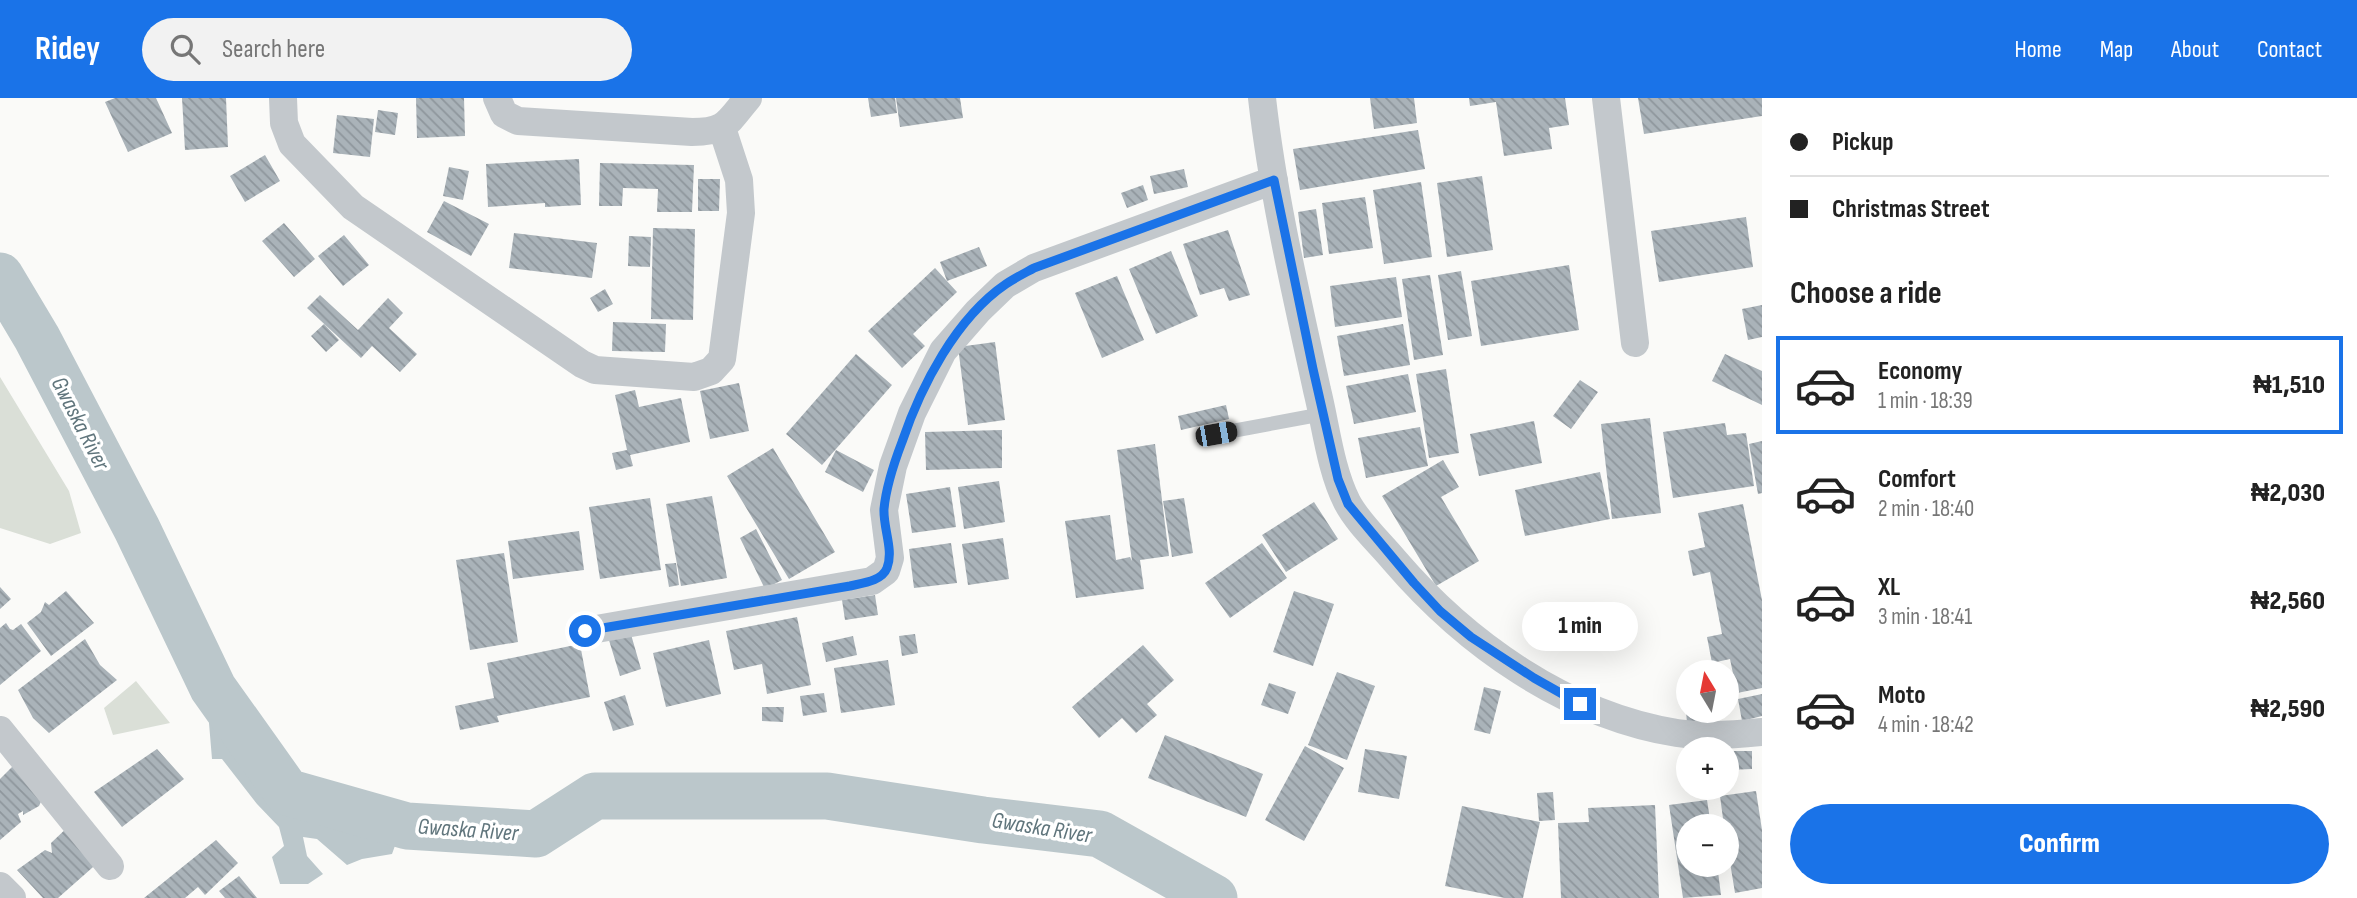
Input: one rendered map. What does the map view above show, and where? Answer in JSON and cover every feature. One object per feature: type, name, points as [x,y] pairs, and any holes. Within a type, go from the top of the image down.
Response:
[{"type":"street","points":[[283,98],[284,122],[292,144],[353,208],[582,364],[595,370],[694,377],[711,372],[722,359],[741,213],[739,180],[722,128]]},
{"type":"street","points":[[497,98],[504,114],[518,121],[692,132],[709,132],[722,128],[748,98]]},
{"type":"street","points":[[1262,98],[1274,180],[1323,414],[1338,479],[1348,504],[1440,611],[1471,637],[1580,704],[1626,720],[1678,733],[1731,736],[1762,732]]},
{"type":"street","points":[[1606,98],[1635,343]]},
{"type":"street","points":[[585,631],[873,581],[886,571],[890,558],[884,510],[893,466],[912,413],[943,351],[978,311],[1005,285],[1034,268],[1274,180]]},
{"type":"street","points":[[0,730],[110,866]]},
{"type":"street","points":[[0,886],[12,898]]},
{"type":"lane","points":[[1216,434],[1323,414]]},
{"type":"shaded area","points":[[0,377],[69,491],[81,533],[50,544],[0,528]]},
{"type":"shaded area","points":[[136,681],[170,723],[113,735],[104,708]]},
{"type":"shaded area","points":[[221,711],[285,800],[401,829],[392,854],[362,859],[347,865],[317,839],[303,837],[307,856],[323,874],[308,884],[280,884],[272,857],[284,846],[279,827],[222,759],[212,759],[209,723]]},
{"type":"building","points":[[115,98],[156,98],[172,133],[128,152],[105,102]]},
{"type":"building","points":[[182,98],[226,98],[228,147],[185,150]]},
{"type":"building","points":[[416,98],[464,98],[465,136],[417,138]]},
{"type":"building","points":[[868,98],[895,98],[897,113],[871,117]]},
{"type":"building","points":[[896,98],[960,98],[963,118],[900,127]]},
{"type":"building","points":[[1370,98],[1414,98],[1417,123],[1374,129]]},
{"type":"building","points":[[1469,98],[1565,98],[1569,125],[1549,128],[1552,149],[1504,156],[1496,102],[1470,106]]},
{"type":"building","points":[[1638,98],[1762,98],[1762,116],[1644,134]]},
{"type":"building","points":[[378,110],[398,113],[395,135],[375,132]]},
{"type":"building","points":[[337,115],[374,119],[370,157],[333,153]]},
{"type":"building","points":[[1418,130],[1425,169],[1300,190],[1293,149]]},
{"type":"building","points":[[265,155],[280,181],[245,202],[230,176]]},
{"type":"building","points":[[579,159],[581,205],[545,207],[545,203],[488,207],[486,164]]},
{"type":"building","points":[[600,163],[694,165],[692,212],[657,212],[658,189],[623,188],[622,206],[599,206]]},
{"type":"building","points":[[449,167],[469,171],[463,200],[443,196]]},
{"type":"building","points":[[1184,169],[1188,187],[1154,194],[1150,176]]},
{"type":"building","points":[[1482,176],[1493,250],[1447,257],[1437,183]]},
{"type":"building","points":[[698,179],[720,179],[719,211],[698,211]]},
{"type":"building","points":[[1421,182],[1432,257],[1384,264],[1373,190]]},
{"type":"building","points":[[1143,185],[1148,200],[1127,208],[1121,193]]},
{"type":"building","points":[[1365,197],[1373,248],[1329,254],[1322,203]]},
{"type":"building","points":[[444,201],[489,224],[471,256],[427,232]]},
{"type":"building","points":[[1316,209],[1323,255],[1304,258],[1298,212]]},
{"type":"building","points":[[1746,217],[1753,267],[1659,282],[1651,231]]},
{"type":"building","points":[[284,223],[315,259],[294,277],[262,241]]},
{"type":"building","points":[[653,228],[695,229],[693,320],[651,319]]},
{"type":"building","points":[[1228,230],[1250,295],[1229,301],[1224,288],[1200,295],[1183,244]]},
{"type":"building","points":[[514,233],[597,243],[592,278],[509,268]]},
{"type":"building","points":[[344,235],[369,265],[343,286],[318,256]]},
{"type":"building","points":[[629,236],[651,237],[650,267],[628,266]]},
{"type":"building","points":[[979,247],[987,266],[947,281],[940,262]]},
{"type":"building","points":[[1171,251],[1198,316],[1156,334],[1129,269]]},
{"type":"building","points":[[1569,265],[1579,330],[1481,346],[1471,281]]},
{"type":"building","points":[[935,268],[957,292],[913,334],[925,346],[902,368],[868,331]]},
{"type":"building","points":[[1461,271],[1472,336],[1448,340],[1438,275]]},
{"type":"building","points":[[1430,275],[1443,355],[1414,360],[1402,279]]},
{"type":"building","points":[[1117,276],[1144,340],[1102,358],[1075,293]]},
{"type":"building","points":[[1396,277],[1402,317],[1335,327],[1330,286]]},
{"type":"building","points":[[605,289],[613,304],[598,312],[590,298]]},
{"type":"building","points":[[320,295],[358,330],[388,298],[403,313],[389,328],[417,354],[400,372],[372,346],[361,358],[307,308]]},
{"type":"building","points":[[1762,305],[1762,337],[1748,340],[1742,309]]},
{"type":"building","points":[[613,322],[666,324],[665,352],[612,351]]},
{"type":"building","points":[[324,324],[339,340],[326,352],[311,336]]},
{"type":"building","points":[[1403,324],[1410,365],[1344,376],[1337,336]]},
{"type":"building","points":[[995,342],[1005,420],[968,425],[958,347]]},
{"type":"building","points":[[856,354],[892,385],[822,465],[786,434]]},
{"type":"building","points":[[1725,354],[1762,371],[1762,405],[1712,381]]},
{"type":"building","points":[[1446,369],[1459,453],[1429,458],[1416,374]]},
{"type":"building","points":[[1408,374],[1416,412],[1354,424],[1346,386]]},
{"type":"building","points":[[1580,380],[1598,392],[1571,429],[1553,416]]},
{"type":"building","points":[[739,383],[749,431],[710,439],[700,391]]},
{"type":"building","points":[[635,390],[639,407],[681,398],[690,442],[630,455],[633,466],[616,470],[612,453],[627,450],[615,395]]},
{"type":"building","points":[[1226,405],[1229,419],[1181,430],[1178,416]]},
{"type":"building","points":[[1650,418],[1661,513],[1612,519],[1601,424]]},
{"type":"building","points":[[1534,421],[1542,463],[1479,476],[1470,434]]},
{"type":"building","points":[[1725,423],[1727,435],[1746,433],[1754,486],[1673,498],[1663,432]]},
{"type":"building","points":[[1420,427],[1428,466],[1366,478],[1358,438]]},
{"type":"building","points":[[1002,430],[1002,468],[926,470],[925,432]]},
{"type":"building","points":[[1762,441],[1762,493],[1758,494],[1749,444]]},
{"type":"building","points":[[1155,444],[1169,556],[1140,560],[1144,589],[1076,598],[1065,521],[1110,515],[1116,560],[1130,557],[1132,561],[1117,450]]},
{"type":"building","points":[[773,448],[835,552],[789,579],[727,476]]},
{"type":"building","points":[[836,450],[874,470],[863,492],[825,472]]},
{"type":"building","points":[[1443,460],[1459,487],[1441,497],[1479,561],[1436,586],[1382,496]]},
{"type":"building","points":[[1600,472],[1610,519],[1525,536],[1515,490]]},
{"type":"building","points":[[999,481],[1005,522],[964,529],[958,487]]},
{"type":"building","points":[[950,487],[956,527],[912,533],[906,494]]},
{"type":"building","points":[[712,496],[727,578],[681,586],[666,504]]},
{"type":"building","points":[[650,498],[661,570],[600,579],[589,507]]},
{"type":"building","points":[[1184,498],[1193,553],[1172,557],[1163,501]]},
{"type":"building","points":[[1314,502],[1338,539],[1286,572],[1262,535]]},
{"type":"building","points":[[1743,504],[1762,600],[1762,688],[1740,692],[1740,660],[1711,660],[1707,637],[1722,634],[1710,572],[1693,576],[1688,551],[1705,547],[1698,513]]},
{"type":"building","points":[[756,529],[782,580],[765,589],[740,538]]},
{"type":"building","points":[[579,531],[584,570],[513,579],[508,541]]},
{"type":"building","points":[[1003,538],[1009,579],[968,585],[962,544]]},
{"type":"building","points":[[951,543],[957,583],[914,588],[909,549]]},
{"type":"building","points":[[1262,543],[1287,578],[1230,618],[1205,583]]},
{"type":"building","points":[[504,553],[518,642],[470,650],[456,560]]},
{"type":"building","points":[[676,563],[679,585],[669,587],[665,564]]},
{"type":"building","points":[[0,587],[11,599],[0,609]]},
{"type":"building","points":[[66,591],[94,623],[51,656],[27,623],[41,612],[45,602],[49,605]]},
{"type":"building","points":[[1294,591],[1334,604],[1313,666],[1273,652]]},
{"type":"building","points":[[875,595],[878,615],[845,620],[842,600]]},
{"type":"building","points":[[797,617],[811,685],[767,694],[762,664],[734,670],[726,631]]},
{"type":"building","points":[[6,623],[13,630],[21,624],[41,651],[0,685],[0,628]]},
{"type":"building","points":[[630,631],[641,669],[620,676],[608,637]]},
{"type":"building","points":[[915,634],[918,653],[902,656],[899,636]]},
{"type":"building","points":[[853,636],[857,655],[826,662],[822,643]]},
{"type":"building","points":[[85,639],[100,665],[117,680],[49,733],[33,718],[18,690]]},
{"type":"building","points":[[709,640],[721,694],[666,707],[653,653]]},
{"type":"building","points":[[580,644],[590,697],[497,716],[499,722],[460,730],[455,706],[494,698],[487,663]]},
{"type":"building","points":[[1143,645],[1174,680],[1147,704],[1157,715],[1136,733],[1122,718],[1099,738],[1072,707]]},
{"type":"building","points":[[888,660],[895,705],[841,713],[834,668]]},
{"type":"building","points":[[1337,672],[1375,686],[1347,760],[1308,745]]},
{"type":"building","points":[[1269,683],[1296,692],[1288,714],[1261,705]]},
{"type":"building","points":[[1484,687],[1501,691],[1490,734],[1474,730]]},
{"type":"building","points":[[824,693],[827,712],[803,716],[800,696]]},
{"type":"building","points":[[1762,694],[1762,716],[1742,721],[1740,699]]},
{"type":"building","points":[[625,695],[634,725],[613,731],[604,702]]},
{"type":"building","points":[[762,707],[784,707],[783,722],[762,721]]},
{"type":"building","points":[[1165,735],[1263,774],[1246,817],[1148,778]]},
{"type":"building","points":[[1305,746],[1344,768],[1304,841],[1265,820]]},
{"type":"building","points":[[157,749],[184,779],[122,827],[94,792]]},
{"type":"building","points":[[1365,749],[1407,756],[1399,799],[1358,792]]},
{"type":"building","points":[[1739,751],[1752,751],[1752,769],[1739,770]]},
{"type":"building","points":[[18,761],[45,793],[39,806],[23,815],[23,811],[18,814],[21,822],[0,840],[0,779]]},
{"type":"building","points":[[1756,791],[1762,830],[1762,888],[1735,893],[1732,877],[1739,877],[1739,814],[1722,814],[1721,800],[1739,800],[1739,793]]},
{"type":"building","points":[[1553,792],[1555,820],[1539,821],[1537,793]]},
{"type":"building","points":[[1707,800],[1709,814],[1676,814],[1676,852],[1669,805]]},
{"type":"building","points":[[1655,805],[1659,898],[1561,898],[1558,823],[1589,822],[1588,808]]},
{"type":"building","points":[[1462,806],[1540,822],[1523,898],[1505,898],[1445,886]]},
{"type":"building","points":[[72,823],[101,860],[58,898],[43,898],[17,870],[45,850],[52,853],[51,843]]},
{"type":"building","points":[[216,840],[238,863],[205,895],[198,887],[185,898],[144,898]]},
{"type":"building","points":[[239,876],[257,898],[225,898],[219,891]]},
{"type":"building","points":[[1680,877],[1719,877],[1721,895],[1683,898]]},
{"type":"waterway","name":"Gwaska River","points":[[0,276],[37,338],[137,529],[213,688],[287,792],[407,826],[536,834],[595,796],[827,796],[983,820],[1100,834],[1214,898]]},
{"type":"route","points":[[585,631],[873,581],[886,571],[890,558],[884,510],[893,466],[912,413],[943,351],[978,311],[1005,285],[1034,268],[1274,180],[1338,479],[1348,504],[1440,611],[1471,637],[1580,704]]}]
